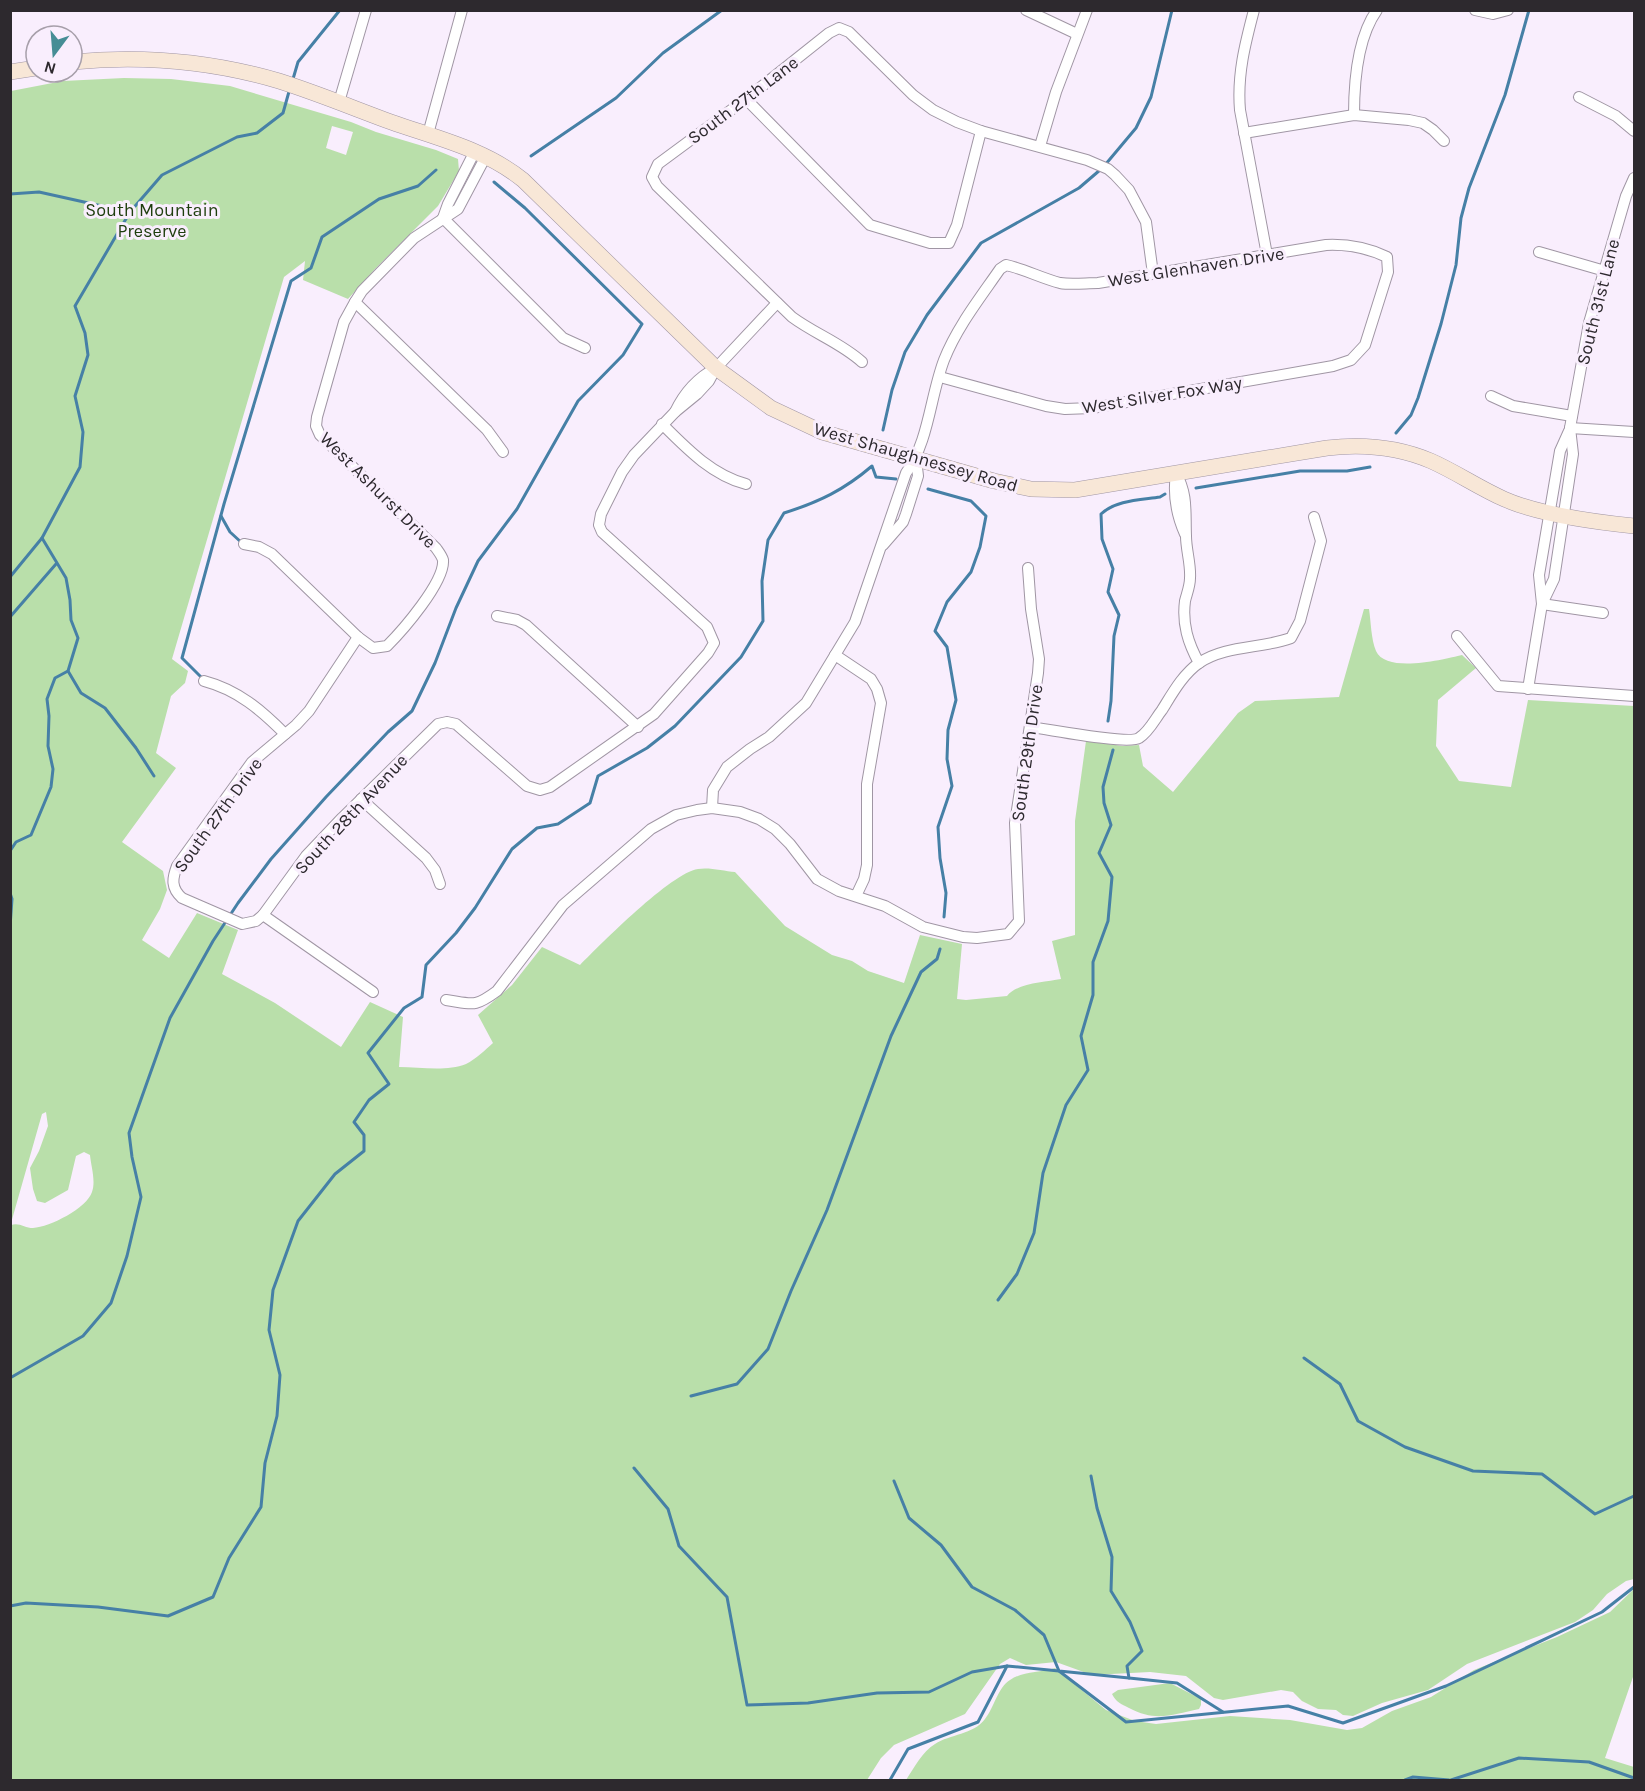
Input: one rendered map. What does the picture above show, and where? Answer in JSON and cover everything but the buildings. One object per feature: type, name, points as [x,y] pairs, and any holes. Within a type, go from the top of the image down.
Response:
[{"type":"street","points":[[339,102],[366,10]]},
{"type":"street","points":[[428,134],[462,10]]},
{"type":"street","points":[[1026,10],[1077,34]]},
{"type":"street","points":[[1040,146],[1056,92],[1087,10]]},
{"type":"street","points":[[1254,10],[1242,52],[1239,77],[1240,110],[1267,255]]},
{"type":"street","points":[[1354,115],[1354,84],[1357,67],[1370,21],[1377,10]]},
{"type":"street","points":[[1475,10],[1493,14],[1508,11]]},
{"type":"street","name":"South 27th Lane","points":[[777,303],[657,186],[652,177],[658,164],[839,27],[849,32],[912,95],[949,118],[981,131]]},
{"type":"street","name":"West Shaughnessey Road","points":[[84,61],[140,58],[178,61],[254,75],[316,93],[481,154],[523,180],[716,368],[771,408],[809,427],[1013,486],[1051,490],[1076,490],[1333,447],[1378,448],[1429,460],[1504,499],[1556,514],[1635,526]]},
{"type":"street","points":[[1579,97],[1616,116],[1635,131]]},
{"type":"street","points":[[746,99],[870,225],[930,243],[949,243],[957,225],[981,131],[1097,164],[1108,169],[1130,190],[1146,222],[1153,274]]},
{"type":"street","points":[[1244,133],[1354,115],[1423,123],[1444,141]]},
{"type":"street","points":[[443,219],[448,204],[459,195],[481,154]]},
{"type":"street","name":"South 31st Lane","points":[[1542,604],[1554,579],[1556,473],[1560,451],[1570,428],[1589,323],[1626,196],[1635,178]]},
{"type":"street","points":[[459,195],[458,209],[414,238],[362,291],[355,302],[487,430],[502,452]]},
{"type":"street","points":[[443,219],[563,338],[585,348]]},
{"type":"street","name":"West Glenhaven Drive","points":[[940,377],[944,361],[959,328],[1000,269],[1006,265],[1063,283],[1098,283],[1326,245],[1346,244],[1372,250],[1387,257],[1388,272],[1365,345],[1351,360]]},
{"type":"street","points":[[1539,252],[1605,271]]},
{"type":"street","name":"West Ashurst Drive","points":[[355,302],[344,322],[316,426],[320,435],[436,548],[443,559],[442,567],[429,593],[409,624],[387,646],[374,648],[358,637]]},
{"type":"street","points":[[497,616],[517,620],[526,625],[638,726],[662,706],[714,643],[707,627],[602,532],[599,525],[601,514],[628,463],[694,391],[709,381],[716,368],[777,303],[806,328],[848,350],[862,362]]},
{"type":"street","name":"West Silver Fox Way","points":[[940,377],[1065,410],[1112,405],[1333,366],[1351,360]]},
{"type":"street","points":[[712,808],[713,790],[728,767],[769,737],[806,703],[855,622],[906,473],[916,459],[940,377]]},
{"type":"street","points":[[1491,396],[1513,406],[1572,416]]},
{"type":"street","points":[[662,424],[713,470],[730,480],[746,484]]},
{"type":"street","points":[[1570,428],[1635,432]]},
{"type":"street","name":"South 31st Lane","points":[[1528,689],[1542,604],[1539,574],[1542,556],[1569,475],[1573,454],[1570,428]]},
{"type":"street","points":[[881,547],[903,522],[918,476],[916,459]]},
{"type":"street","points":[[1176,473],[1174,488],[1177,511],[1186,537],[1191,581],[1185,601],[1185,628],[1199,663]]},
{"type":"street","points":[[1556,473],[1569,475]]},
{"type":"street","points":[[897,500],[909,504]]},
{"type":"street","points":[[1030,727],[1122,740],[1138,740],[1148,730],[1181,682],[1199,663],[1238,648],[1278,643],[1291,638],[1300,621],[1322,541],[1314,517]]},
{"type":"street","points":[[244,544],[259,547],[272,554],[358,637]]},
{"type":"street","points":[[1542,556],[1556,559]]},
{"type":"street","name":"South 29th Drive","points":[[856,896],[885,906],[923,927],[976,938],[1008,934],[1019,921],[1015,823],[1039,659],[1031,609],[1028,568]]},
{"type":"street","points":[[1542,604],[1603,613]]},
{"type":"street","points":[[1457,636],[1498,686],[1635,696]]},
{"type":"street","name":"South 27th Drive","points":[[263,915],[249,923],[242,924],[182,898],[173,885],[173,875],[177,866],[252,762],[309,711],[358,637]]},
{"type":"street","points":[[446,1000],[475,1004],[496,991],[563,905],[651,829],[676,815],[712,808],[740,812],[759,819],[775,829],[790,844],[817,879],[839,891],[856,896],[864,879],[867,865],[867,784],[881,703],[871,679],[835,655]]},
{"type":"street","points":[[204,681],[221,685],[237,693],[255,705],[285,734]]},
{"type":"street","name":"South 28th Avenue","points":[[263,915],[306,856],[438,724],[447,722],[456,724],[527,786],[540,790],[550,787],[638,726]]},
{"type":"street","points":[[361,799],[426,858],[435,870],[440,884]]},
{"type":"street","points":[[263,915],[373,992]]},
{"type":"green space","name":"South Mountain Preserve","points":[[124,78],[171,79],[230,86],[351,122],[458,159],[459,171],[438,206],[348,299],[303,280],[305,261],[284,277],[172,659],[188,671],[185,683],[171,696],[156,753],[176,768],[122,842],[163,871],[167,890],[160,909],[142,940],[169,958],[197,913],[238,930],[222,974],[275,1003],[341,1047],[370,1002],[403,1017],[399,1067],[442,1068],[466,1064],[493,1043],[478,1015],[512,985],[542,947],[580,965],[655,895],[686,873],[698,869],[735,872],[785,926],[832,955],[852,961],[868,971],[904,983],[920,935],[962,944],[957,999],[1007,996],[1017,988],[1061,979],[1052,941],[1075,935],[1075,821],[1086,741],[1123,746],[1139,745],[1143,766],[1173,792],[1238,713],[1255,701],[1339,697],[1364,609],[1369,609],[1374,646],[1382,658],[1391,662],[1416,663],[1462,655],[1476,668],[1438,700],[1436,746],[1459,781],[1511,787],[1528,700],[1634,706],[1634,1579],[1626,1581],[1607,1594],[1593,1610],[1575,1622],[1467,1664],[1428,1690],[1382,1703],[1353,1716],[1343,1715],[1336,1710],[1318,1709],[1302,1701],[1293,1692],[1281,1690],[1223,1700],[1214,1698],[1186,1676],[1150,1672],[1092,1675],[1056,1662],[1026,1665],[1010,1658],[1000,1664],[965,1714],[894,1745],[881,1758],[867,1780],[11,1780],[11,1225],[17,1224],[33,1228],[58,1220],[76,1210],[89,1198],[94,1183],[90,1155],[84,1152],[76,1156],[68,1190],[45,1203],[37,1201],[30,1168],[48,1126],[46,1112],[42,1114],[11,1223],[11,91],[47,84],[84,84],[84,80]],"holes":[[[332,126],[353,132],[346,155],[326,148]]]},
{"type":"green space","points":[[1634,1589],[1634,1674],[1605,1758],[1634,1767],[1634,1780],[906,1780],[930,1747],[980,1724],[1006,1683],[1026,1674],[1055,1668],[1106,1710],[1135,1721],[1156,1724],[1230,1716],[1290,1720],[1347,1730],[1362,1728],[1392,1711],[1431,1697],[1474,1670],[1557,1637],[1610,1612]]},
{"type":"green space","points":[[1170,1683],[1201,1699],[1199,1709],[1164,1716],[1147,1715],[1121,1704],[1112,1694],[1118,1690]]},
{"type":"waterway","points":[[293,79],[298,62],[340,10]]},
{"type":"waterway","points":[[531,156],[616,98],[663,53],[722,10]]},
{"type":"waterway","points":[[1105,165],[1136,128],[1151,97],[1172,10]]},
{"type":"waterway","points":[[1396,433],[1411,415],[1418,398],[1456,265],[1461,218],[1469,188],[1505,95],[1529,10]]},
{"type":"waterway","points":[[10,851],[16,842],[31,835],[51,787],[53,769],[48,746],[47,699],[55,678],[68,671],[78,638],[71,620],[66,578],[42,538],[80,467],[83,432],[75,396],[88,355],[85,333],[75,306],[130,212],[162,175],[237,137],[257,133],[283,113],[290,88]]},
{"type":"waterway","points":[[203,679],[182,658],[224,504],[291,281],[311,268],[322,237],[379,199],[418,186],[436,170]]},
{"type":"waterway","points":[[883,430],[892,390],[905,352],[927,315],[981,243],[1079,188],[1100,170]]},
{"type":"waterway","points":[[10,1378],[83,1336],[111,1303],[127,1256],[141,1197],[129,1133],[170,1018],[213,941],[271,859],[326,797],[388,732],[412,711],[478,561],[517,509],[578,401],[623,355],[642,324],[525,208],[494,182]]},
{"type":"waterway","points":[[10,194],[39,192],[129,212]]},
{"type":"waterway","points":[[10,1606],[26,1603],[98,1607],[168,1616],[213,1597],[229,1558],[261,1507],[265,1463],[277,1416],[280,1375],[269,1330],[273,1290],[298,1221],[335,1174],[364,1151],[364,1135],[354,1122],[369,1100],[389,1084],[368,1053],[404,1008],[422,997],[426,965],[456,933],[475,908],[512,849],[537,828],[558,824],[590,803],[598,776],[647,748],[675,726],[741,657],[763,621],[762,581],[768,540],[784,513],[831,494],[872,466],[876,477],[896,479]]},
{"type":"waterway","points":[[1196,488],[1300,471],[1347,471],[1370,467]]},
{"type":"waterway","points":[[928,489],[971,501],[986,516],[980,547],[971,572],[947,602],[935,631],[947,647],[956,700],[948,730],[947,759],[952,786],[938,827],[946,893],[944,917]]},
{"type":"waterway","points":[[1108,721],[1114,636],[1119,615],[1108,592],[1113,569],[1102,539],[1101,514],[1121,503],[1160,497],[1165,494]]},
{"type":"waterway","points":[[221,516],[230,532],[242,543]]},
{"type":"waterway","points":[[10,577],[42,538]]},
{"type":"waterway","points":[[10,617],[56,564]]},
{"type":"waterway","points":[[68,671],[81,693],[105,708],[154,776]]},
{"type":"waterway","points":[[998,1300],[1017,1274],[1034,1233],[1043,1173],[1066,1105],[1088,1070],[1081,1036],[1093,995],[1093,962],[1108,921],[1112,877],[1099,853],[1111,825],[1104,803],[1103,787],[1113,750]]},
{"type":"waterway","points":[[10,893],[12,899],[10,927]]},
{"type":"waterway","points":[[691,1396],[737,1384],[768,1349],[827,1210],[891,1036],[921,972],[937,959],[940,949]]},
{"type":"waterway","points":[[1304,1358],[1340,1384],[1358,1421],[1405,1447],[1473,1471],[1542,1474],[1595,1514],[1634,1496]]},
{"type":"waterway","points":[[634,1468],[668,1509],[679,1546],[727,1597],[747,1705],[808,1703],[877,1693],[929,1692],[972,1672],[1007,1666]]},
{"type":"waterway","points":[[1091,1476],[1097,1508],[1112,1557],[1111,1591],[1130,1622],[1142,1651],[1127,1666],[1129,1678],[1177,1683],[1223,1712]]},
{"type":"waterway","points":[[894,1481],[909,1518],[941,1545],[972,1587],[1015,1610],[1044,1635],[1059,1671],[1129,1678]]},
{"type":"waterway","points":[[890,1780],[908,1749],[978,1722],[1007,1666],[1059,1671],[1126,1722],[1288,1706],[1343,1723],[1446,1686],[1602,1612],[1634,1587]]},
{"type":"waterway","points":[[1451,1780],[1519,1758],[1589,1762],[1634,1778]]},
{"type":"waterway","points":[[1405,1780],[1413,1777],[1449,1780]]}]
